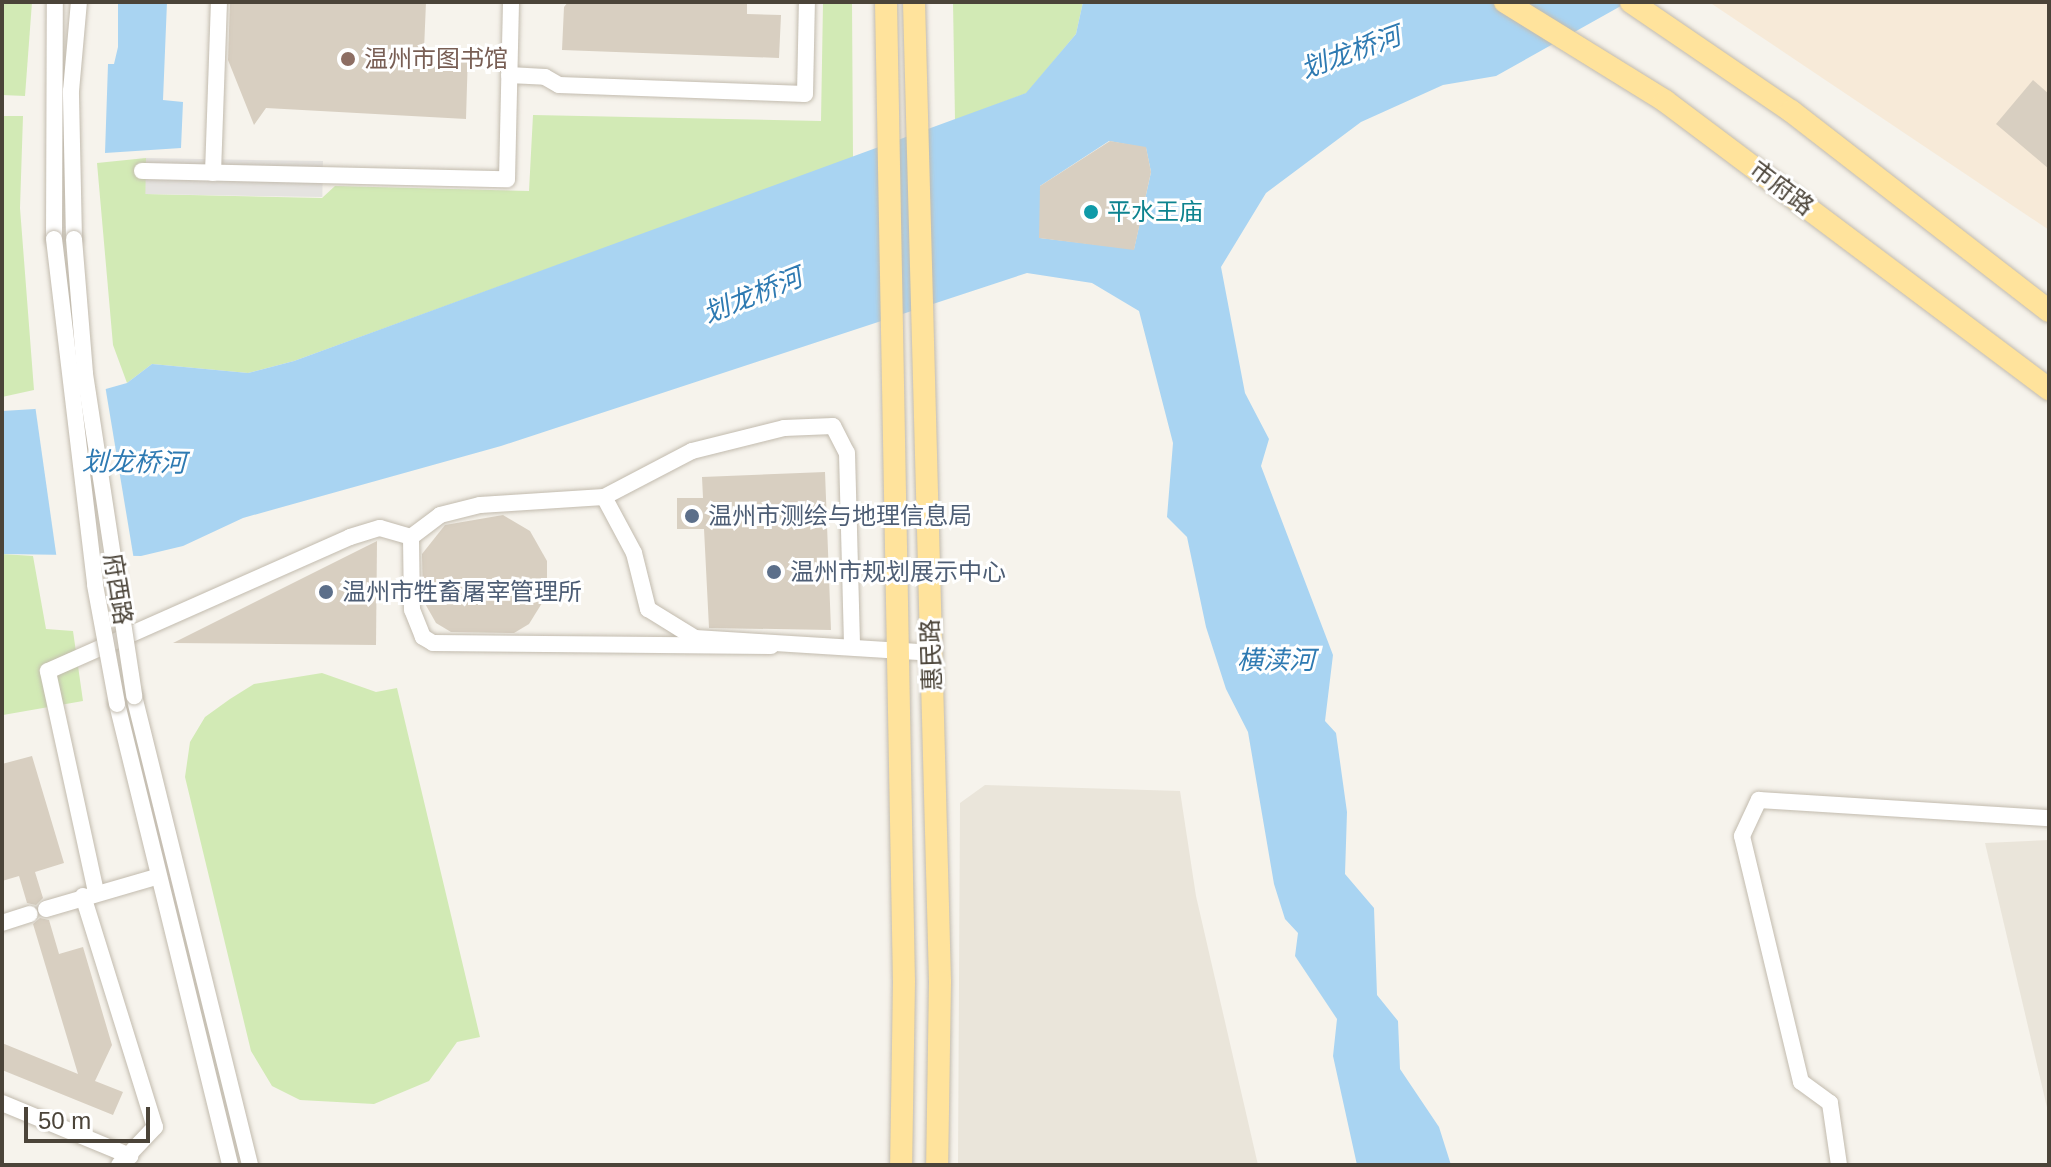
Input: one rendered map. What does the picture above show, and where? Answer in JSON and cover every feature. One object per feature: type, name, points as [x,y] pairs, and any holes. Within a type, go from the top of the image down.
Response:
[{"type":"main road","name":"惠民路","points":[[886,2],[891,109],[899,650],[901,1165]]},
{"type":"main road","name":"惠民路","points":[[914,2],[940,982],[937,1165]]},
{"type":"main road","name":"市府路","points":[[1505,2],[1665,101],[2049,389]]},
{"type":"main road","points":[[1631,2],[1791,111],[2049,311]]},
{"type":"street","name":"府西路","points":[[55,2],[54,239],[93,571],[117,704],[156,877],[230,1165]]},
{"type":"street","name":"府西路","points":[[79,2],[71,91],[74,239],[85,374],[134,696],[250,1165]]},
{"type":"street","points":[[213,173],[219,2]]},
{"type":"street","points":[[142,171],[507,179],[511,2]]},
{"type":"street","points":[[509,75],[545,77],[559,85],[805,94],[807,2]]},
{"type":"street","points":[[411,537],[440,515],[480,505],[604,497],[692,451],[784,428],[833,426],[847,453],[852,645]]},
{"type":"street","points":[[604,497],[634,553],[648,609],[695,638],[771,646]]},
{"type":"street","points":[[2,1103],[124,1161],[155,1127],[90,894],[48,671],[350,537],[380,528],[411,537]]},
{"type":"street","points":[[411,537],[412,610],[423,637],[433,643],[852,645],[931,653]]},
{"type":"street","points":[[1839,1165],[1830,1103],[1801,1082],[1742,836],[1759,800],[2049,818]]},
{"type":"street","points":[[2,923],[90,894],[156,877]]},
{"type":"shaded area","points":[[1709,2],[2049,2],[2049,230]]},
{"type":"shaded area","points":[[146,158],[323,161],[322,197],[145,194]]},
{"type":"shaded area","points":[[985,785],[1180,791],[1196,896],[1258,1165],[958,1165],[960,803]]},
{"type":"shaded area","points":[[2049,840],[2049,1116],[1985,843]]},
{"type":"green space","points":[[2,2],[32,2],[25,96],[2,95]]},
{"type":"green space","points":[[823,2],[852,2],[853,158],[294,361],[248,373],[152,364],[127,383],[113,345],[97,163],[146,158],[146,194],[322,198],[335,186],[529,191],[533,115],[821,121]]},
{"type":"green space","points":[[953,2],[1083,2],[1076,34],[1027,93],[955,120]]},
{"type":"green space","points":[[2,116],[23,116],[20,208],[34,390],[2,397]]},
{"type":"green space","points":[[2,554],[33,556],[46,629],[73,631],[83,701],[3,715]]},
{"type":"green space","points":[[322,673],[376,692],[397,688],[480,1037],[457,1042],[429,1081],[374,1104],[300,1100],[272,1086],[251,1051],[185,777],[190,742],[205,717],[254,684]]},
{"type":"water","points":[[118,2],[167,2],[163,100],[183,102],[181,148],[105,153],[108,64],[114,64],[118,47]]},
{"type":"water","points":[[1083,2],[1628,2],[1496,76],[1443,85],[1361,122],[1266,193],[1221,267],[1245,393],[1269,439],[1261,466],[1333,655],[1325,721],[1336,733],[1347,812],[1345,874],[1374,908],[1377,995],[1398,1021],[1400,1069],[1439,1127],[1451,1165],[1357,1165],[1333,1056],[1337,1019],[1295,956],[1298,933],[1285,919],[1274,884],[1248,732],[1226,689],[1206,627],[1187,537],[1167,517],[1173,443],[1139,311],[1092,283],[1027,273],[501,446],[243,518],[183,546],[141,556],[2,554],[2,411],[35,409],[127,383],[152,364],[248,373],[294,361],[1026,93],[1076,34]],"holes":[[[1109,141],[1146,148],[1151,172],[1134,249],[1040,238],[1040,186]]]},
{"type":"pier","points":[[105,385],[134,560],[57,560],[35,405]]},
{"type":"building","name":"温州市图书馆","points":[[230,2],[426,2],[424,50],[468,52],[466,119],[266,108],[254,125],[228,60]]},
{"type":"building","points":[[568,2],[747,2],[747,14],[781,15],[779,58],[562,50],[564,7]]},
{"type":"building","points":[[2033,80],[2049,94],[2049,169],[1996,124]]},
{"type":"building","name":"平水王庙","points":[[1110,141],[1146,147],[1151,172],[1134,250],[1039,238],[1040,186]]},
{"type":"building","points":[[825,472],[831,630],[709,628],[704,529],[677,529],[677,498],[703,498],[702,477]]},
{"type":"building","points":[[503,515],[530,531],[547,561],[547,595],[529,624],[514,633],[451,632],[436,623],[423,600],[422,554],[445,525]]},
{"type":"building","name":"温州市牲畜屠宰管理所","points":[[377,541],[376,645],[173,643]]},
{"type":"building","points":[[32,756],[64,863],[35,872],[43,898],[36,905],[27,903],[19,876],[2,881],[2,764]]},
{"type":"building","points":[[40,918],[49,920],[59,954],[83,947],[112,1045],[95,1081],[123,1092],[113,1115],[2,1070],[2,1043],[78,1074],[33,924]]},
{"type":"place","name":"温州市图书馆","points":[[348,59]]},
{"type":"place","name":"平水王庙","points":[[1091,212]]},
{"type":"place","name":"温州市测绘与地理信息局","points":[[692,516]]},
{"type":"place","name":"温州市规划展示中心","points":[[774,572]]},
{"type":"place","name":"温州市牲畜屠宰管理所","points":[[326,592]]},
{"type":"water label","name":"划龙桥河","points":[[1351,53]]},
{"type":"water label","name":"划龙桥河","points":[[753,296]]},
{"type":"water label","name":"划龙桥河","points":[[134,463]]},
{"type":"water label","name":"横渎河","points":[[1276,661]]}]
